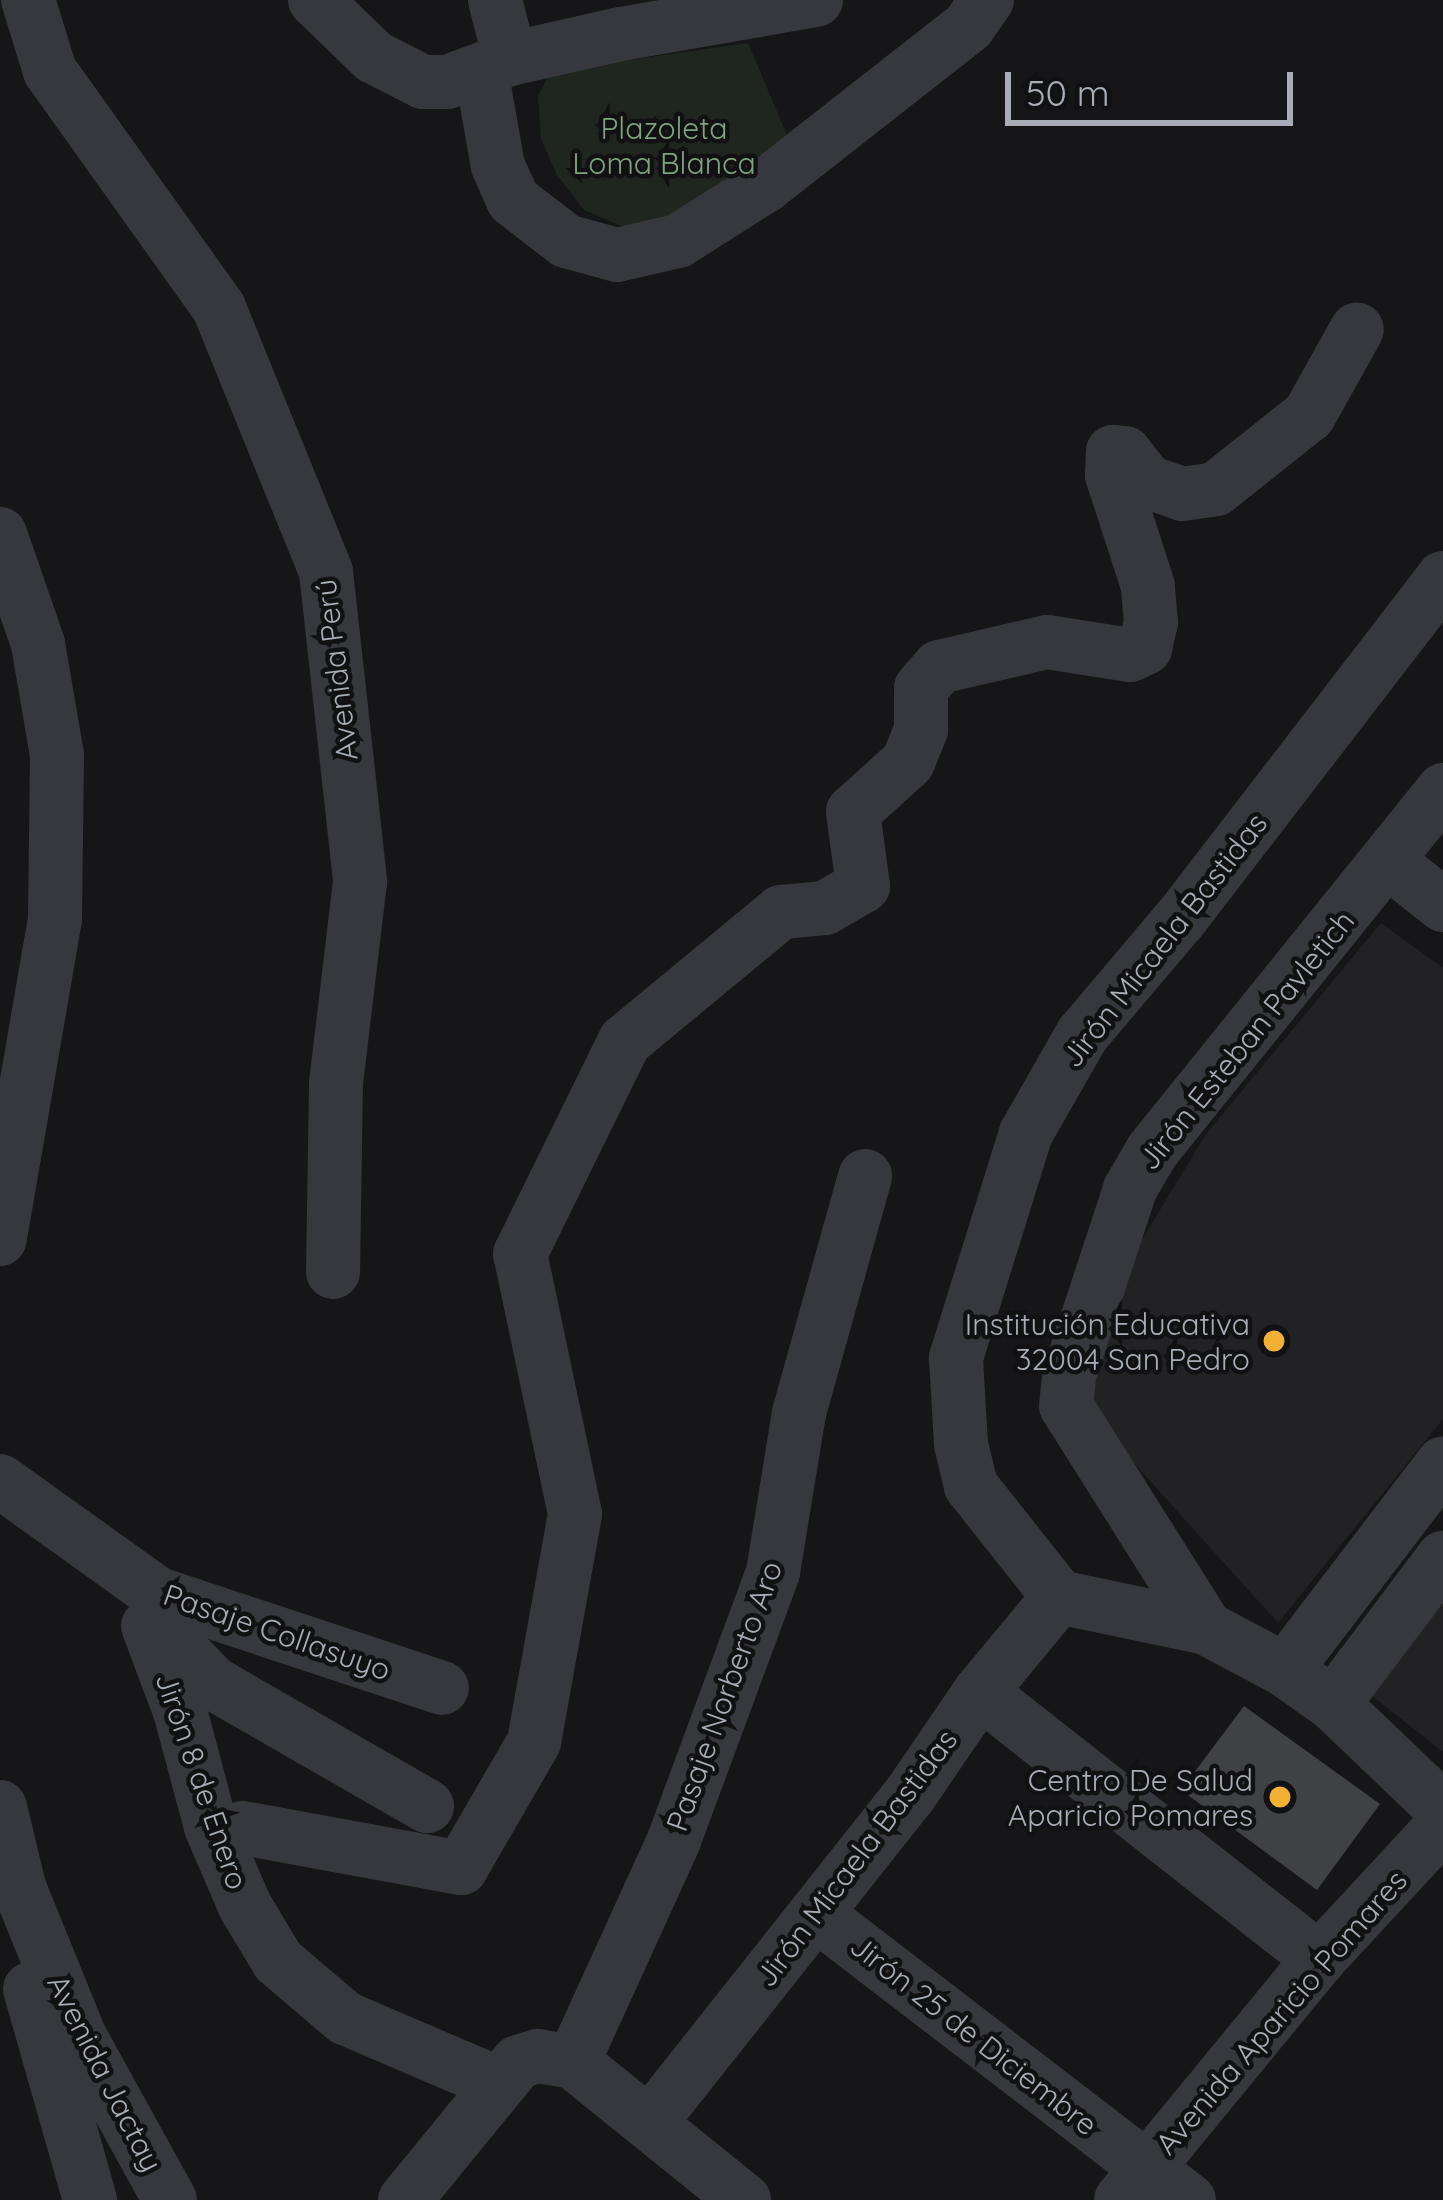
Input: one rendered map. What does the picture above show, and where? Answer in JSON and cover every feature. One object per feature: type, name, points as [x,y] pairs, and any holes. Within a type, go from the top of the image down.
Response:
[{"type":"street","name":"Avenida Perú","points":[[28,0],[50,71],[219,308],[326,572],[360,882],[336,1083],[332,1272]]},
{"type":"street","points":[[315,0],[374,57],[423,82],[447,82],[495,65],[621,34],[759,6],[816,0]]},
{"type":"street","points":[[495,0],[498,166],[514,200],[566,241],[616,254],[678,241],[765,186],[968,27],[987,0]]},
{"type":"street","points":[[243,1828],[461,1868],[534,1742],[575,1514],[520,1254],[626,1041],[781,912],[825,908],[863,886],[853,812],[908,762],[921,730],[918,698],[925,679],[939,668],[1047,643],[1130,655],[1145,648],[1151,623],[1148,586],[1112,475],[1113,452],[1125,453],[1148,482],[1182,494],[1216,489],[1309,415],[1357,329]]},
{"type":"street","points":[[0,534],[38,644],[57,755],[55,920],[0,1239]]},
{"type":"street","name":"Jirón Micaela Bastidas","points":[[652,2120],[909,1796],[980,1692],[1059,1597],[971,1486],[962,1444],[956,1358],[1026,1133],[1082,1035],[1180,920],[1443,578]]},
{"type":"street","name":"Jirón Esteban Pavletich","points":[[1206,1628],[1066,1406],[1069,1375],[1130,1189],[1152,1151],[1443,790]]},
{"type":"street","points":[[1389,862],[1443,905]]},
{"type":"street","name":"Pasaje Norberto Aro","points":[[573,2062],[674,1840],[773,1571],[799,1413],[865,1176]]},
{"type":"street","points":[[1285,1670],[1443,1463]]},
{"type":"street","name":"Pasaje Collasuyo","points":[[0,1481],[158,1594],[442,1688]]},
{"type":"street","points":[[1333,1704],[1443,1558]]},
{"type":"street","points":[[1059,1597],[1206,1628],[1285,1670],[1333,1704],[1443,1809]]},
{"type":"street","name":"Jirón 8 de Enero","points":[[427,1806],[213,1682],[167,1640],[180,1711],[211,1827],[244,1906],[278,1961],[345,2018],[508,2073],[538,2056],[573,2062]]},
{"type":"street","points":[[980,1692],[1319,1959]]},
{"type":"street","name":"Avenida Jactay","points":[[0,1807],[19,1887],[80,2037],[170,2200]]},
{"type":"street","name":"Avenida Aparicio Pomares","points":[[1152,2189],[1319,1959],[1443,1825]]},
{"type":"street","points":[[19,1887],[24,1967],[90,2200]]},
{"type":"street","name":"Jirón 25 de Diciembre","points":[[817,1913],[1152,2189]]},
{"type":"street","points":[[573,2062],[652,2120],[744,2200]]},
{"type":"street","points":[[405,2200],[508,2073]]},
{"type":"shaded area","name":"Institución Educativa 32004 San Pedro","points":[[1381,923],[1443,968],[1443,1419],[1278,1623],[1087,1411],[1123,1271],[1206,1134]]},
{"type":"shaded area","points":[[1443,1596],[1443,1752],[1371,1695]]},
{"type":"green space","name":"Plazoleta Loma Blanca","points":[[748,43],[804,175],[645,236],[584,210],[557,175],[541,139],[538,96],[551,71]]},
{"type":"building","name":"Centro De Salud Aparicio Pomares","points":[[1244,1706],[1380,1804],[1317,1890],[1181,1790]]},
{"type":"place","name":"Institución Educativa 32004 San Pedro","points":[[1274,1341]]},
{"type":"place","name":"Centro De Salud Aparicio Pomares","points":[[1280,1797]]}]
